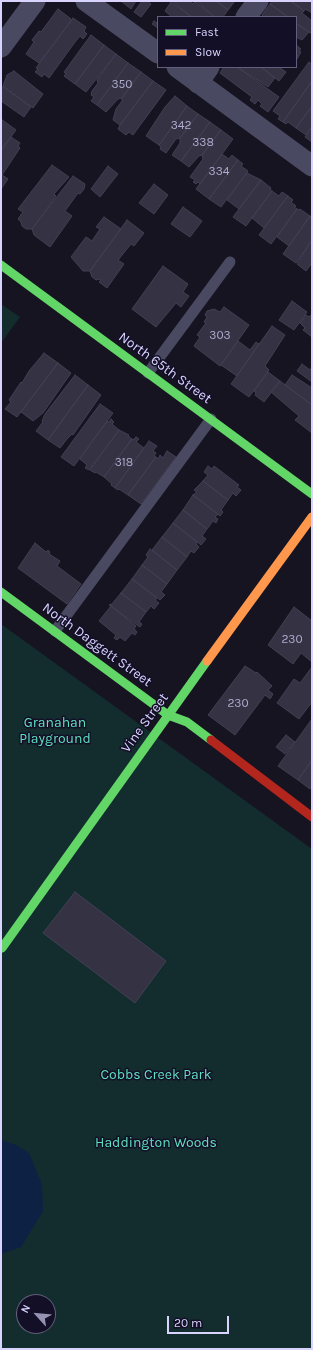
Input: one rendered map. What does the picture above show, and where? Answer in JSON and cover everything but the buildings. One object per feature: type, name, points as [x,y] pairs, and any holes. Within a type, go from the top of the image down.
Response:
[{"type":"street","points":[[1,47],[34,1]]},
{"type":"street","points":[[86,1],[157,52]]},
{"type":"street","points":[[247,16],[258,1]]},
{"type":"street","points":[[180,68],[204,75],[312,166]]},
{"type":"street","name":"North 65th Street","points":[[1,265],[312,494]]},
{"type":"street","name":"Vine Street","points":[[2,948],[168,715],[312,517]]},
{"type":"street","name":"North Daggett Street","points":[[1,592],[168,715],[187,722],[312,817]]},
{"type":"lane","points":[[148,373],[230,262]]},
{"type":"lane","points":[[55,631],[210,419]]},
{"type":"green space","points":[[1,304],[20,317],[1,343]]},
{"type":"green space","name":"Cobbs Creek Park","points":[[1,624],[312,849],[312,1349],[1,1349]]},
{"type":"water","points":[[1,1140],[16,1145],[29,1153],[42,1185],[43,1211],[21,1247],[1,1254]]},
{"type":"traffic: fast","points":[[1,265],[312,494]]},
{"type":"traffic: fast","points":[[1,592],[168,715],[187,722],[211,740]]},
{"type":"traffic: fast","points":[[2,948],[207,661]]},
{"type":"traffic: slow","points":[[207,661],[312,517]]},
{"type":"traffic: jam","points":[[211,740],[312,817]]},
{"type":"park label","name":"Granahan Playground","points":[[55,732]]},
{"type":"park label","name":"Haddington Woods","points":[[156,1143]]}]
